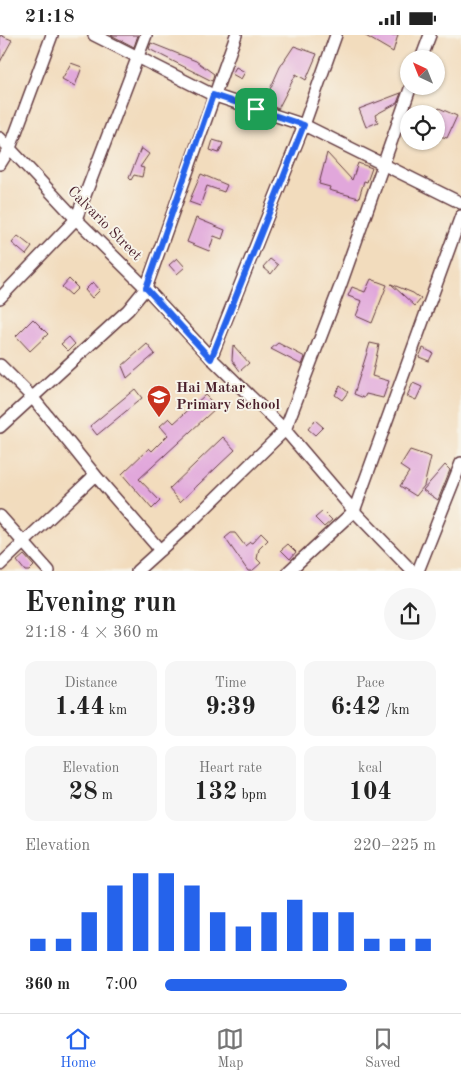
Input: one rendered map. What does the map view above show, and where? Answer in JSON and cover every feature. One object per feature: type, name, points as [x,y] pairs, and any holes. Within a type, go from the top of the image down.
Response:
[{"type":"street","points":[[0,164],[10,148],[52,35]]},
{"type":"street","points":[[94,35],[213,95],[304,125],[461,203]]},
{"type":"street","points":[[0,297],[76,219],[146,35]]},
{"type":"street","points":[[0,427],[128,310],[146,288],[213,95],[236,35]]},
{"type":"street","points":[[211,359],[304,125],[336,35]]},
{"type":"street","points":[[424,50],[430,35]]},
{"type":"street","points":[[136,571],[285,431],[341,284],[408,95]]},
{"type":"street","name":"Calvario Street","points":[[0,138],[76,219],[146,288],[211,359],[285,431],[354,511],[412,571]]},
{"type":"street","points":[[289,571],[354,511],[461,215]]},
{"type":"street","points":[[0,365],[33,397],[95,475],[160,550]]},
{"type":"street","points":[[418,571],[461,463]]},
{"type":"street","points":[[0,565],[95,475]]},
{"type":"street","points":[[0,516],[50,571]]},
{"type":"building","points":[[0,35],[12,40],[0,62]]},
{"type":"building","points":[[111,35],[138,35],[134,47]]},
{"type":"building","points":[[364,35],[398,35],[393,52]]},
{"type":"building","points":[[151,43],[196,61],[214,74],[212,81],[149,49]]},
{"type":"building","points":[[294,46],[317,54],[306,80],[296,74],[278,109],[267,103],[271,98],[267,96],[280,67]]},
{"type":"building","points":[[71,63],[82,67],[75,86],[62,79]]},
{"type":"building","points":[[236,67],[245,72],[241,79],[232,74]]},
{"type":"building","points":[[400,93],[397,103],[375,115],[378,122],[366,127],[359,109]]},
{"type":"building","points":[[445,111],[457,116],[447,138],[445,137]]},
{"type":"building","points":[[213,140],[223,143],[219,153],[210,150]]},
{"type":"building","points":[[141,148],[149,154],[140,167],[144,168],[142,177],[134,175],[131,180],[129,178]]},
{"type":"building","points":[[327,153],[352,180],[358,163],[372,168],[367,182],[364,181],[359,198],[329,190],[330,187],[319,184]]},
{"type":"building","points":[[201,174],[227,185],[224,192],[207,186],[200,206],[189,202]]},
{"type":"building","points":[[196,218],[225,230],[222,239],[214,236],[209,251],[187,242]]},
{"type":"building","points":[[18,236],[32,247],[26,255],[12,243]]},
{"type":"building","points":[[177,258],[185,267],[177,274],[169,265]]},
{"type":"building","points":[[270,259],[278,265],[271,274],[263,267]]},
{"type":"building","points":[[69,279],[78,288],[71,295],[62,287]]},
{"type":"building","points":[[371,279],[387,285],[372,323],[356,316],[362,301],[348,296],[352,287],[365,292]]},
{"type":"building","points":[[93,282],[100,290],[92,298],[85,290]]},
{"type":"building","points":[[391,284],[413,293],[421,299],[415,306]]},
{"type":"building","points":[[33,319],[48,334],[30,351],[16,336]]},
{"type":"building","points":[[69,337],[75,344],[68,351],[61,344]]},
{"type":"building","points":[[278,343],[305,357],[302,365],[271,349]]},
{"type":"building","points":[[370,343],[379,345],[372,376],[389,381],[383,398],[366,394],[364,398],[354,394]]},
{"type":"building","points":[[147,344],[155,354],[127,378],[122,366]]},
{"type":"building","points":[[233,345],[249,363],[240,371],[232,360]]},
{"type":"building","points":[[423,348],[433,353],[429,361],[419,357]]},
{"type":"building","points":[[413,383],[422,387],[416,400],[407,396]]},
{"type":"building","points":[[340,386],[348,392],[342,400],[335,395]]},
{"type":"building","points":[[135,389],[142,398],[97,435],[90,426]]},
{"type":"building","points":[[205,395],[217,407],[139,479],[160,501],[152,509],[122,474],[149,448],[152,451],[168,435],[160,426],[169,418],[174,423]]},
{"type":"building","points":[[315,420],[323,427],[315,435],[308,429]]},
{"type":"building","points":[[223,437],[235,450],[180,502],[169,489]]},
{"type":"building","points":[[410,450],[431,457],[424,486],[416,496],[400,486],[409,472],[400,466]]},
{"type":"building","points":[[445,465],[450,470],[438,500],[423,490]]},
{"type":"building","points":[[323,511],[332,520],[324,527],[315,518]]},
{"type":"building","points":[[231,533],[235,533],[245,546],[250,542],[252,543],[261,533],[268,540],[259,549],[257,559],[261,563],[252,571],[248,571],[225,538]]},
{"type":"building","points":[[288,544],[296,552],[290,559],[281,550]]},
{"type":"building","points":[[24,555],[34,566],[29,571],[25,571],[17,561]]},
{"type":"place","name":"Hai Matar Primary School","points":[[159,418]]},
{"type":"route","points":[[213,95],[256,109],[304,125],[211,359],[146,288],[213,95]]}]
